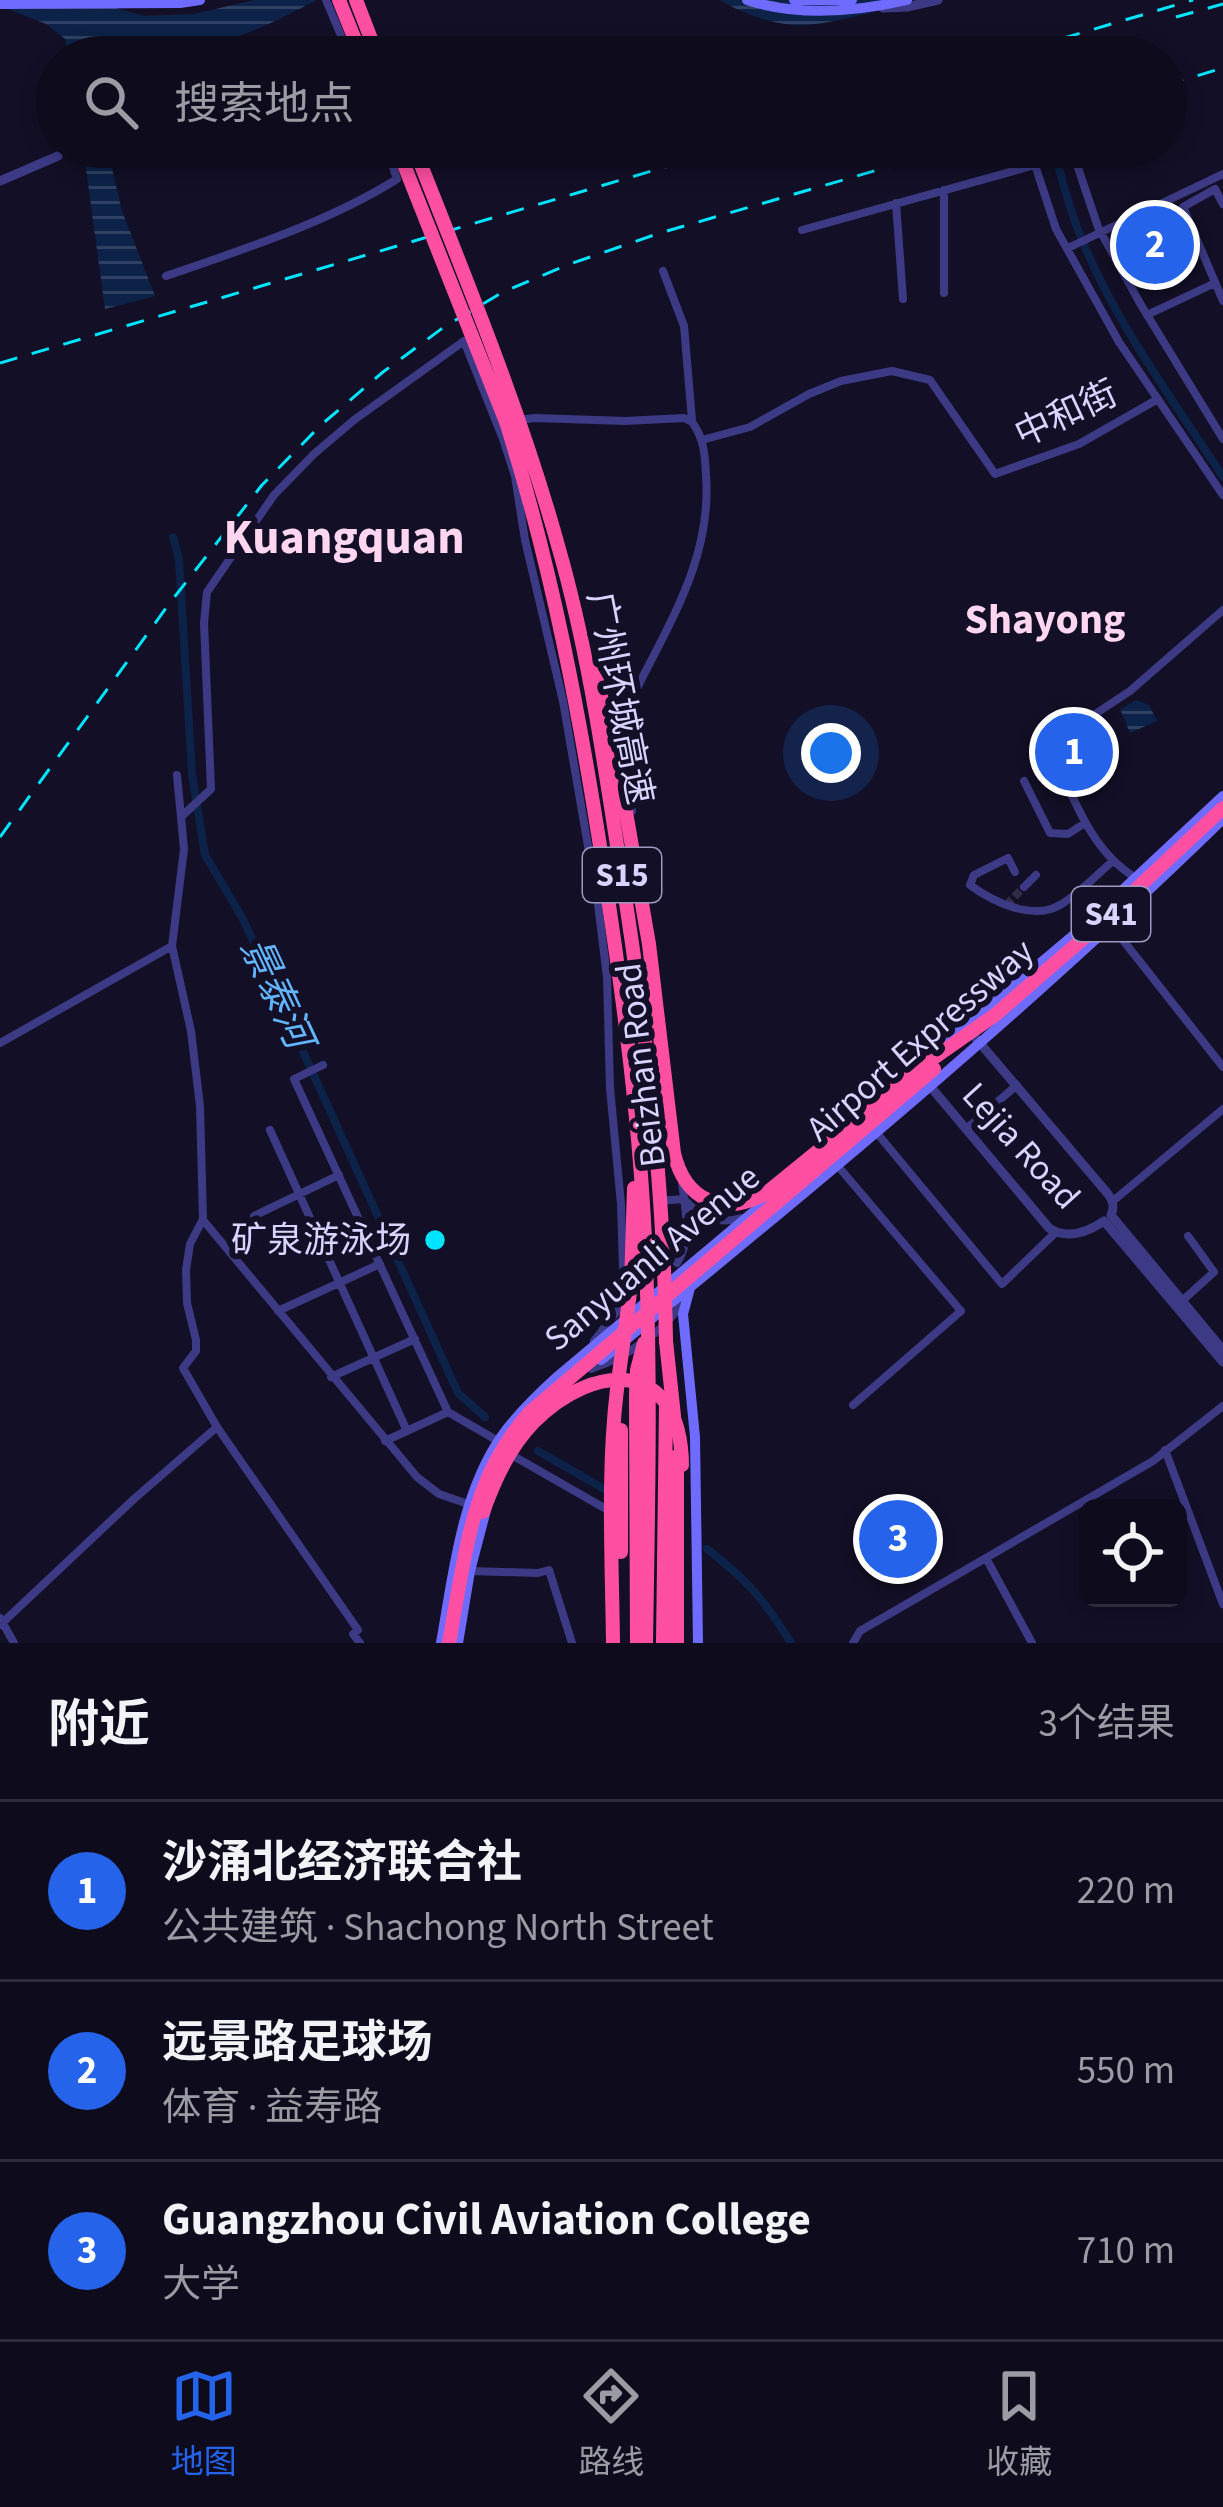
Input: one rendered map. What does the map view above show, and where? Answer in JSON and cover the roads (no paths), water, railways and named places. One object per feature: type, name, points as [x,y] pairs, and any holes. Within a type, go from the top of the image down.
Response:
[{"type":"highway","points":[[339,0],[354,36]]},
{"type":"highway","points":[[356,0],[370,36]]},
{"type":"highway","name":"广州环城高速","points":[[406,168],[506,422],[561,628],[586,760],[631,1069],[646,1262],[646,1643]]},
{"type":"highway","name":"广州环城高速","points":[[422,168],[519,418],[561,554],[598,729],[644,1021],[660,1171],[666,1341],[663,1643]]},
{"type":"highway","points":[[561,554],[616,755],[653,972],[673,1147],[679,1171],[691,1187],[710,1201],[728,1206],[758,1198],[994,1015]]},
{"type":"highway","name":"Airport Expressway","points":[[813,1171],[1108,916],[1223,808]]},
{"type":"highway","points":[[616,1643],[621,1432],[617,1389],[633,1252],[631,1069]]},
{"type":"highway","points":[[450,1643],[482,1486],[523,1419],[813,1171]]},
{"type":"highway","points":[[637,1643],[636,1396],[644,1343],[668,1305],[777,1211],[813,1171]]},
{"type":"highway","points":[[666,1341],[678,1468],[681,1643]]},
{"type":"highway","points":[[457,1597],[495,1480],[520,1438],[552,1406],[579,1388],[605,1380],[629,1380],[646,1386],[664,1401],[681,1436],[681,1643]]},
{"type":"main road","points":[[0,4],[200,0]]},
{"type":"main road","points":[[747,0],[824,11],[907,0]]},
{"type":"main road","points":[[794,0],[852,0]]},
{"type":"main road","name":"Sanyuanli Avenue","points":[[450,1643],[484,1514],[509,1453],[541,1413],[980,1042],[994,1015],[1063,944],[1223,796]]},
{"type":"main road","name":"Sanyuanli Avenue","points":[[450,1643],[470,1504],[498,1441],[527,1405],[965,1025],[994,1015],[1112,926],[1223,819]]},
{"type":"main road","points":[[690,1288],[683,1314],[695,1437],[698,1643]]},
{"type":"street","points":[[866,8],[908,7],[938,0]]},
{"type":"street","points":[[326,1],[341,36]]},
{"type":"street","points":[[0,182],[36,166]]},
{"type":"street","points":[[166,277],[253,247],[377,192],[397,179],[393,168]]},
{"type":"street","points":[[802,230],[1024,168]]},
{"type":"street","points":[[1036,168],[1056,229],[1119,342],[1223,495]]},
{"type":"street","points":[[1079,168],[1101,234],[1223,439]]},
{"type":"street","points":[[1067,249],[1223,174]]},
{"type":"street","points":[[1223,204],[1215,189],[1183,207],[1223,301]]},
{"type":"street","points":[[944,190],[944,293]]},
{"type":"street","points":[[896,203],[903,298]]},
{"type":"street","points":[[663,271],[685,326],[692,422]]},
{"type":"street","points":[[1147,315],[1218,284]]},
{"type":"street","points":[[182,816],[211,788],[204,623],[207,592],[274,495],[314,454],[464,341],[515,476],[525,540],[552,647],[602,928],[623,1269],[618,1310]]},
{"type":"street","name":"中和街","points":[[702,440],[750,427],[841,381],[892,371],[930,380],[995,474],[1079,444],[1158,399]]},
{"type":"street","points":[[498,425],[535,418],[684,418],[692,422]]},
{"type":"street","name":"Beizhan Road","points":[[677,1263],[686,1236],[684,1199],[623,729],[698,557],[707,500],[702,440],[692,422]]},
{"type":"street","points":[[1136,878],[1113,861],[1084,823],[1053,753],[1068,731],[1130,691],[1223,610]]},
{"type":"street","points":[[177,775],[183,861],[172,946],[196,1060],[203,1219],[190,1244],[186,1270],[196,1352],[183,1368],[218,1427],[358,1630],[352,1634],[360,1643]]},
{"type":"street","points":[[1024,782],[1050,833],[1068,833],[1084,823]]},
{"type":"street","points":[[1015,872],[1008,858],[974,875],[970,885],[1006,905],[1039,912],[1062,904],[1113,861]]},
{"type":"street","points":[[1024,887],[1036,875]]},
{"type":"street","points":[[1112,926],[1223,1067]]},
{"type":"street","points":[[0,1043],[172,946]]},
{"type":"street","name":"Lejia Road","points":[[930,1086],[1056,1232],[1079,1233],[1114,1210],[1113,1201],[965,1025]]},
{"type":"street","points":[[323,1065],[294,1078],[448,1412],[498,1441]]},
{"type":"street","points":[[966,1129],[1017,1085]]},
{"type":"street","points":[[1113,1201],[1223,1109]]},
{"type":"street","points":[[270,1130],[407,1431]]},
{"type":"street","points":[[876,1132],[1002,1283],[1056,1232]]},
{"type":"street","points":[[837,1165],[961,1311],[853,1405]]},
{"type":"street","points":[[254,1216],[339,1175]]},
{"type":"street","points":[[620,1203],[684,1199],[714,1221],[735,1220],[754,1212]]},
{"type":"street","name":"Lejia Road","points":[[1108,1218],[1223,1350]]},
{"type":"street","name":"Lejia Road","points":[[1108,1218],[1223,1362]]},
{"type":"street","points":[[203,1219],[385,1441],[431,1489],[484,1514]]},
{"type":"street","points":[[1182,1301],[1214,1272],[1188,1236]]},
{"type":"street","points":[[586,1352],[618,1310],[644,1286],[713,1246]]},
{"type":"street","points":[[277,1312],[380,1264]]},
{"type":"street","points":[[332,1377],[415,1339]]},
{"type":"street","points":[[853,1643],[860,1631],[1153,1461],[1223,1406]]},
{"type":"street","points":[[385,1441],[448,1412]]},
{"type":"street","points":[[14,1643],[1,1621],[218,1427]]},
{"type":"street","points":[[1165,1450],[1223,1604]]},
{"type":"street","points":[[509,1453],[606,1508]]},
{"type":"street","points":[[986,1558],[1032,1643]]},
{"type":"street","points":[[470,1571],[538,1574],[549,1570],[572,1643]]},
{"type":"water","points":[[88,0],[144,16],[194,14],[254,0],[317,0],[237,36],[61,36],[46,24],[0,6]]},
{"type":"water","points":[[720,0],[923,0],[838,20],[792,25]]},
{"type":"water","points":[[86,168],[112,168],[122,211],[155,296],[105,309]]},
{"type":"water","points":[[1136,700],[1149,705],[1157,721],[1130,733],[1120,709]]},
{"type":"waterway","points":[[1059,168],[1077,227],[1107,292],[1223,477]]},
{"type":"waterway","name":"景泰河","points":[[173,537],[179,559],[192,774],[205,855],[243,919],[458,1393],[485,1417]]},
{"type":"waterway","name":"景泰河","points":[[538,1451],[606,1490]]},
{"type":"waterway","name":"景泰河","points":[[707,1549],[754,1591],[791,1643]]},
{"type":"tunnel","points":[[1006,905],[1024,887]]},
{"type":"railway","points":[[1070,36],[1193,0]]},
{"type":"railway","points":[[1176,17],[1223,4]]},
{"type":"railway","points":[[1187,79],[1223,68]]},
{"type":"railway","points":[[0,363],[662,168]]},
{"type":"railway","points":[[0,837],[262,485],[383,372],[444,327],[503,292],[567,265],[884,168]]},
{"type":"place","name":"远景路足球场","points":[[1155,245]]},
{"type":"place","name":"沙涌北经济联合社","points":[[1074,752]]},
{"type":"place","name":"矿泉游泳场","points":[[435,1240]]},
{"type":"place","name":"Guangzhou Civil Aviation College","points":[[898,1539]]},
{"type":"district","name":"Kuangquan","points":[[344,538]]},
{"type":"district","name":"Shayong","points":[[1045,620]]}]
